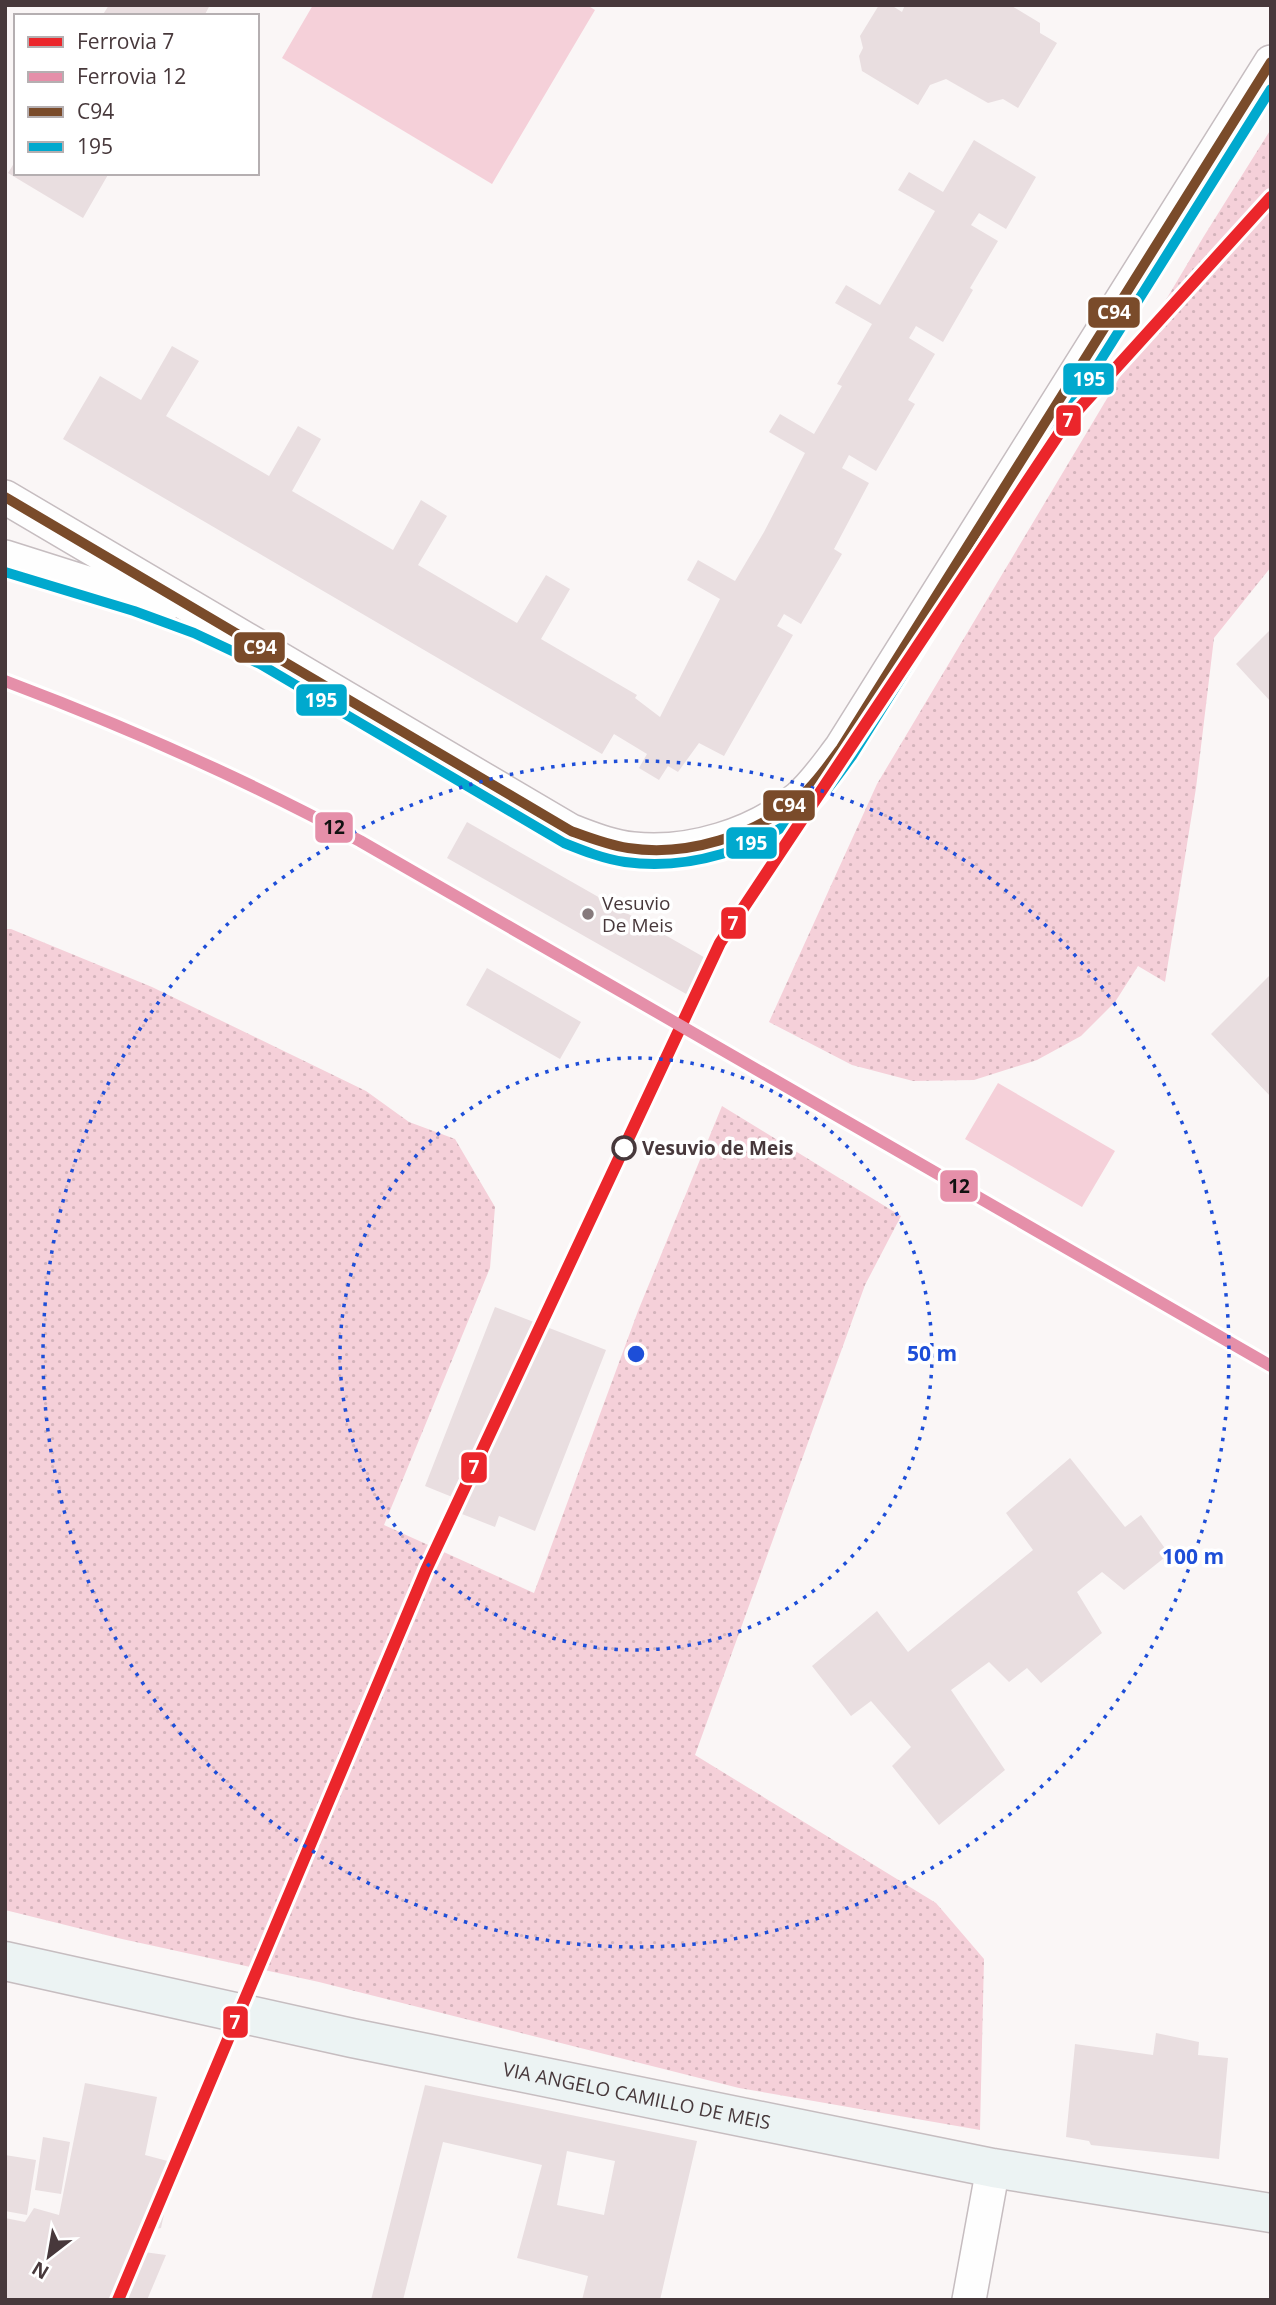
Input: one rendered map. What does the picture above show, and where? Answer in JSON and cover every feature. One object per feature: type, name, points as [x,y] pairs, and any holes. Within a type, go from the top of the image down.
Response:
[{"type":"street","points":[[5,497],[571,831],[596,841],[631,849],[669,849],[707,843],[742,832],[799,798],[841,748],[1271,62]]},
{"type":"street","points":[[5,556],[199,620],[267,652]]},
{"type":"street","name":"VIA ANGELO CAMILLO DE MEIS","points":[[5,1961],[352,2038],[993,2168],[1271,2213]]},
{"type":"street","points":[[969,2300],[993,2168]]},
{"type":"shaded area","points":[[313,5],[587,5],[595,10],[492,184],[282,58]]},
{"type":"shaded area","points":[[1271,129],[1271,567],[1214,638],[1196,788],[1165,982],[1138,966],[1115,1002],[1081,1036],[1037,1060],[974,1080],[913,1081],[852,1065],[769,1022],[877,784],[1204,236]]},
{"type":"shaded area","points":[[5,929],[11,929],[152,987],[366,1091],[409,1122],[455,1139],[495,1207],[490,1268],[384,1525],[534,1593],[638,1311],[722,1106],[901,1216],[865,1285],[695,1755],[936,1903],[984,1959],[980,2130],[739,2088],[319,1982],[122,1939],[5,1910]]},
{"type":"shaded area","points":[[998,1083],[1115,1151],[1082,1207],[965,1139]]},
{"type":"building","points":[[109,5],[210,5],[205,14],[103,14]]},
{"type":"building","points":[[879,5],[891,5],[902,12],[905,5],[1010,5],[1040,23],[1040,33],[1057,43],[1018,108],[1003,99],[988,103],[946,79],[930,85],[918,105],[862,71],[859,56],[863,48],[860,36]]},
{"type":"building","points":[[974,140],[1036,177],[1006,229],[979,213],[971,225],[998,241],[970,288],[973,290],[943,342],[916,326],[909,338],[935,354],[908,400],[915,404],[876,471],[849,455],[842,468],[869,483],[834,549],[842,554],[801,624],[784,614],[777,626],[793,635],[724,756],[699,743],[678,772],[668,766],[659,780],[639,768],[647,754],[614,734],[602,754],[63,439],[100,376],[141,400],[172,346],[199,361],[166,416],[269,476],[298,426],[321,439],[292,491],[393,550],[421,500],[447,516],[418,565],[517,623],[546,575],[570,589],[541,639],[637,695],[635,698],[660,717],[720,599],[687,580],[698,560],[735,581],[805,453],[769,432],[780,414],[814,434],[842,386],[837,384],[872,324],[835,303],[846,285],[880,305],[935,211],[898,190],[909,172],[943,192]]},
{"type":"building","points":[[14,163],[14,175],[108,175],[83,218],[8,173]]},
{"type":"building","points":[[1271,629],[1271,702],[1236,664]]},
{"type":"building","name":"Vesuvio De Meis","points":[[467,822],[716,964],[695,999],[447,858]]},
{"type":"building","points":[[487,968],[581,1022],[560,1059],[466,1005]]},
{"type":"building","points":[[1269,976],[1271,978],[1271,1097],[1211,1034]]},
{"type":"building","points":[[495,1307],[606,1350],[535,1531],[499,1516],[495,1527],[462,1514],[467,1503],[425,1486]]},
{"type":"building","points":[[1070,1458],[1125,1527],[1141,1515],[1169,1554],[1124,1590],[1102,1572],[1077,1592],[1102,1633],[1041,1683],[1027,1668],[1009,1682],[989,1662],[951,1690],[1005,1770],[939,1825],[892,1766],[911,1747],[871,1701],[851,1716],[812,1666],[877,1611],[908,1652],[1033,1550],[1006,1513]]},
{"type":"building","points":[[1156,2033],[1199,2042],[1198,2055],[1228,2058],[1219,2159],[1091,2145],[1089,2141],[1066,2137],[1075,2044],[1153,2055]]},
{"type":"building","points":[[85,2083],[157,2097],[145,2155],[175,2163],[161,2228],[155,2229],[144,2252],[166,2255],[147,2300],[5,2300],[5,2218],[25,2222],[34,2208],[59,2215]]},
{"type":"building","points":[[425,2085],[697,2141],[660,2300],[582,2300],[588,2276],[517,2258],[542,2165],[443,2142],[403,2300],[371,2300]],"holes":[[[567,2151],[615,2161],[604,2215],[557,2205]]]},
{"type":"building","points":[[43,2137],[70,2142],[61,2194],[35,2190]]},
{"type":"building","points":[[5,2155],[36,2160],[27,2215],[5,2211]]},
{"type":"rail line","name":"7","points":[[118,2300],[426,1570],[720,943],[1066,423],[1271,197]]},
{"type":"rail line","name":"12","points":[[5,681],[185,755],[360,841],[1271,1366]]},
{"type":"transit line","name":"C94","points":[[5,497],[571,831],[613,845],[650,850],[719,841],[762,823],[799,798],[841,748],[1271,62]]},
{"type":"transit line","name":"195","points":[[5,572],[134,611],[194,633],[260,664],[564,843],[587,852],[609,859],[649,864],[698,860],[745,846],[788,824],[807,810],[852,756],[1271,89]]},
{"type":"place","name":"Vesuvio De Meis","points":[[588,914]]},
{"type":"place","name":"Vesuvio de Meis","points":[[624,1148]]}]
